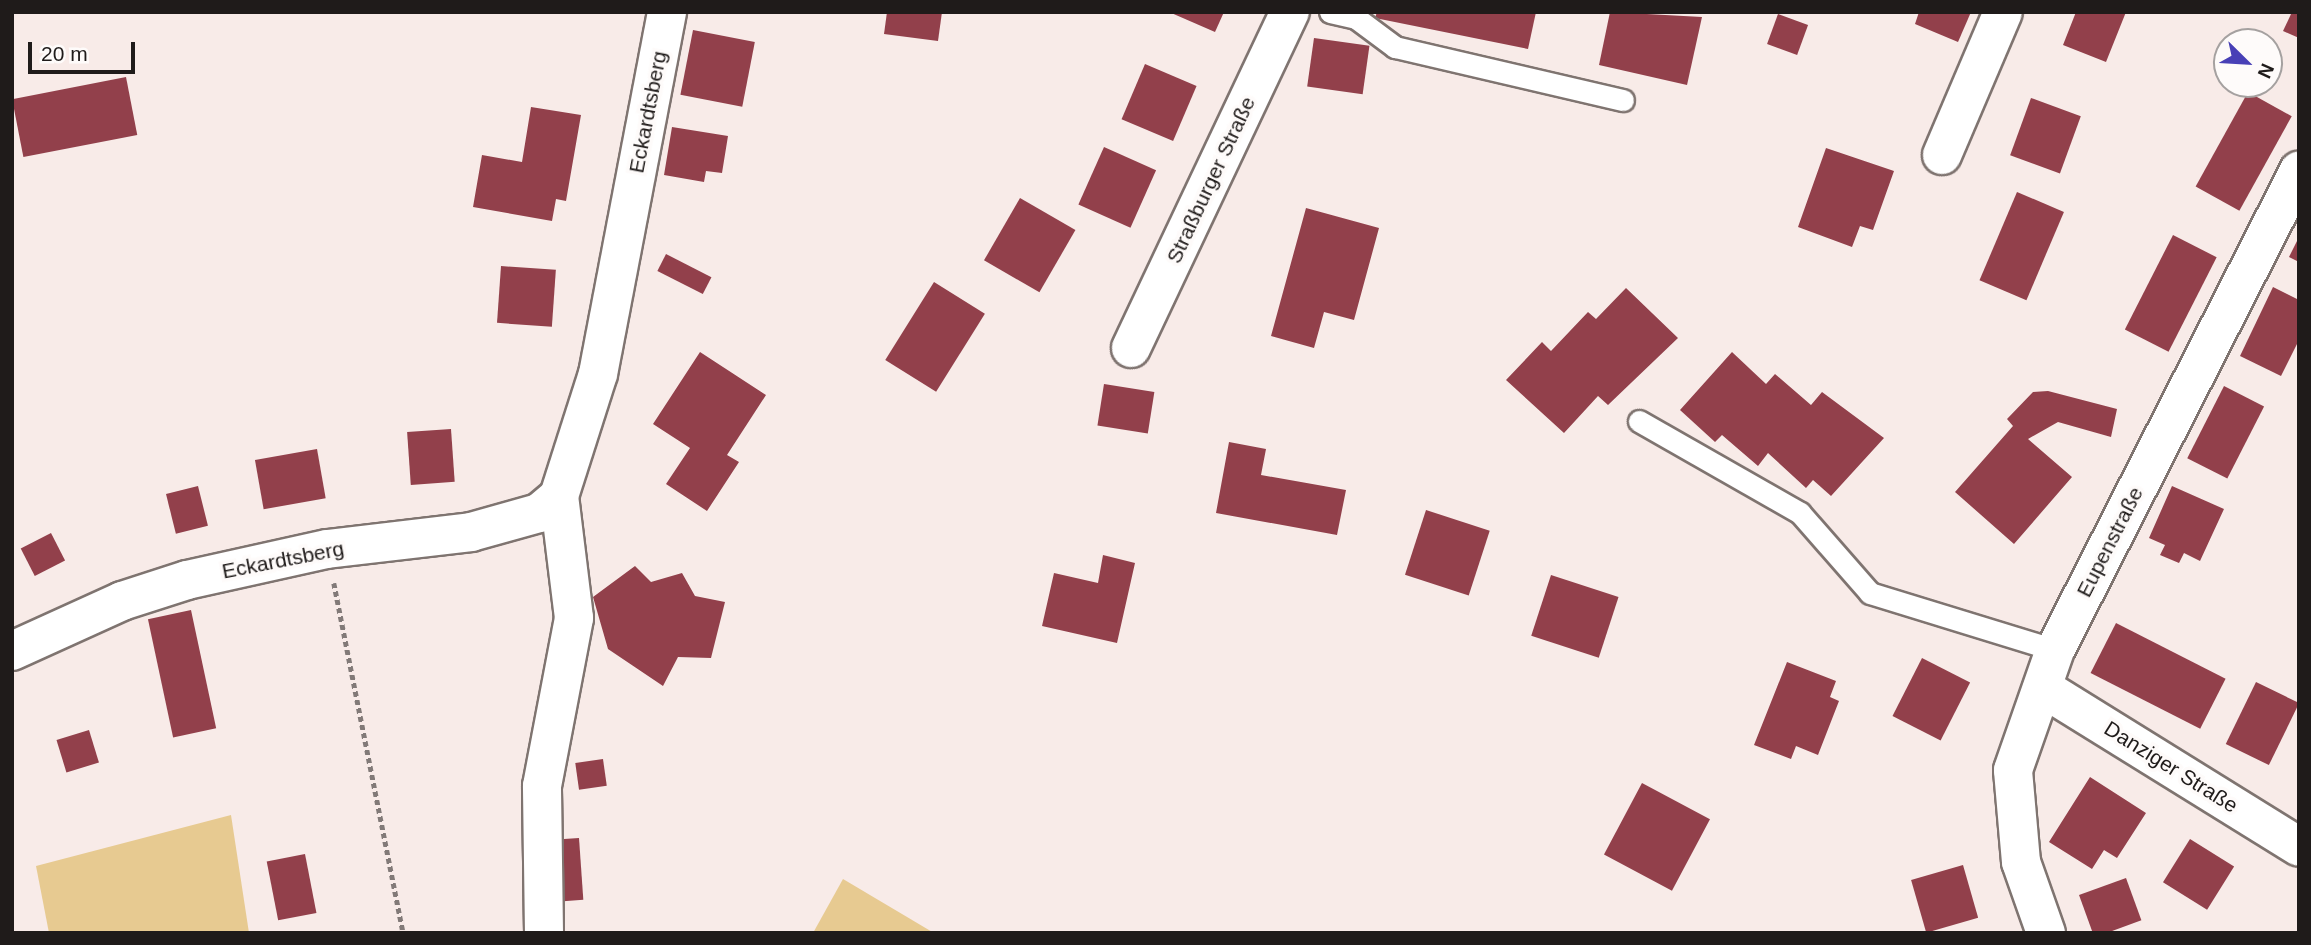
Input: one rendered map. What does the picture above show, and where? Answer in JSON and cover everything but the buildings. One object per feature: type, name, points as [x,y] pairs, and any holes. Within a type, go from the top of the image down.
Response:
[{"type":"street","name":"Eckardtsberg","points":[[544,933],[542,786],[574,618],[559,496],[598,374],[667,12]]},
{"type":"street","name":"Straßburger Straße","points":[[1131,348],[1290,12]]},
{"type":"street","points":[[1942,155],[2003,12]]},
{"type":"street","name":"Eupenstraße","points":[[2046,933],[2021,862],[2013,770],[2055,650],[2299,171]]},
{"type":"street","name":"Eckardtsberg","points":[[12,651],[122,601],[327,549],[471,531],[539,513],[559,496]]},
{"type":"street","name":"Danziger Straße","points":[[2043,688],[2299,847]]},
{"type":"lane","points":[[1330,12],[1356,18],[1395,47],[1623,100]]},
{"type":"lane","points":[[1639,421],[1800,513],[1870,593],[2055,650]]},
{"type":"path","points":[[327,549],[403,933]]},
{"type":"shaded area","points":[[231,815],[249,933],[49,933],[36,866]]},
{"type":"shaded area","points":[[843,879],[934,933],[813,933]]}]
